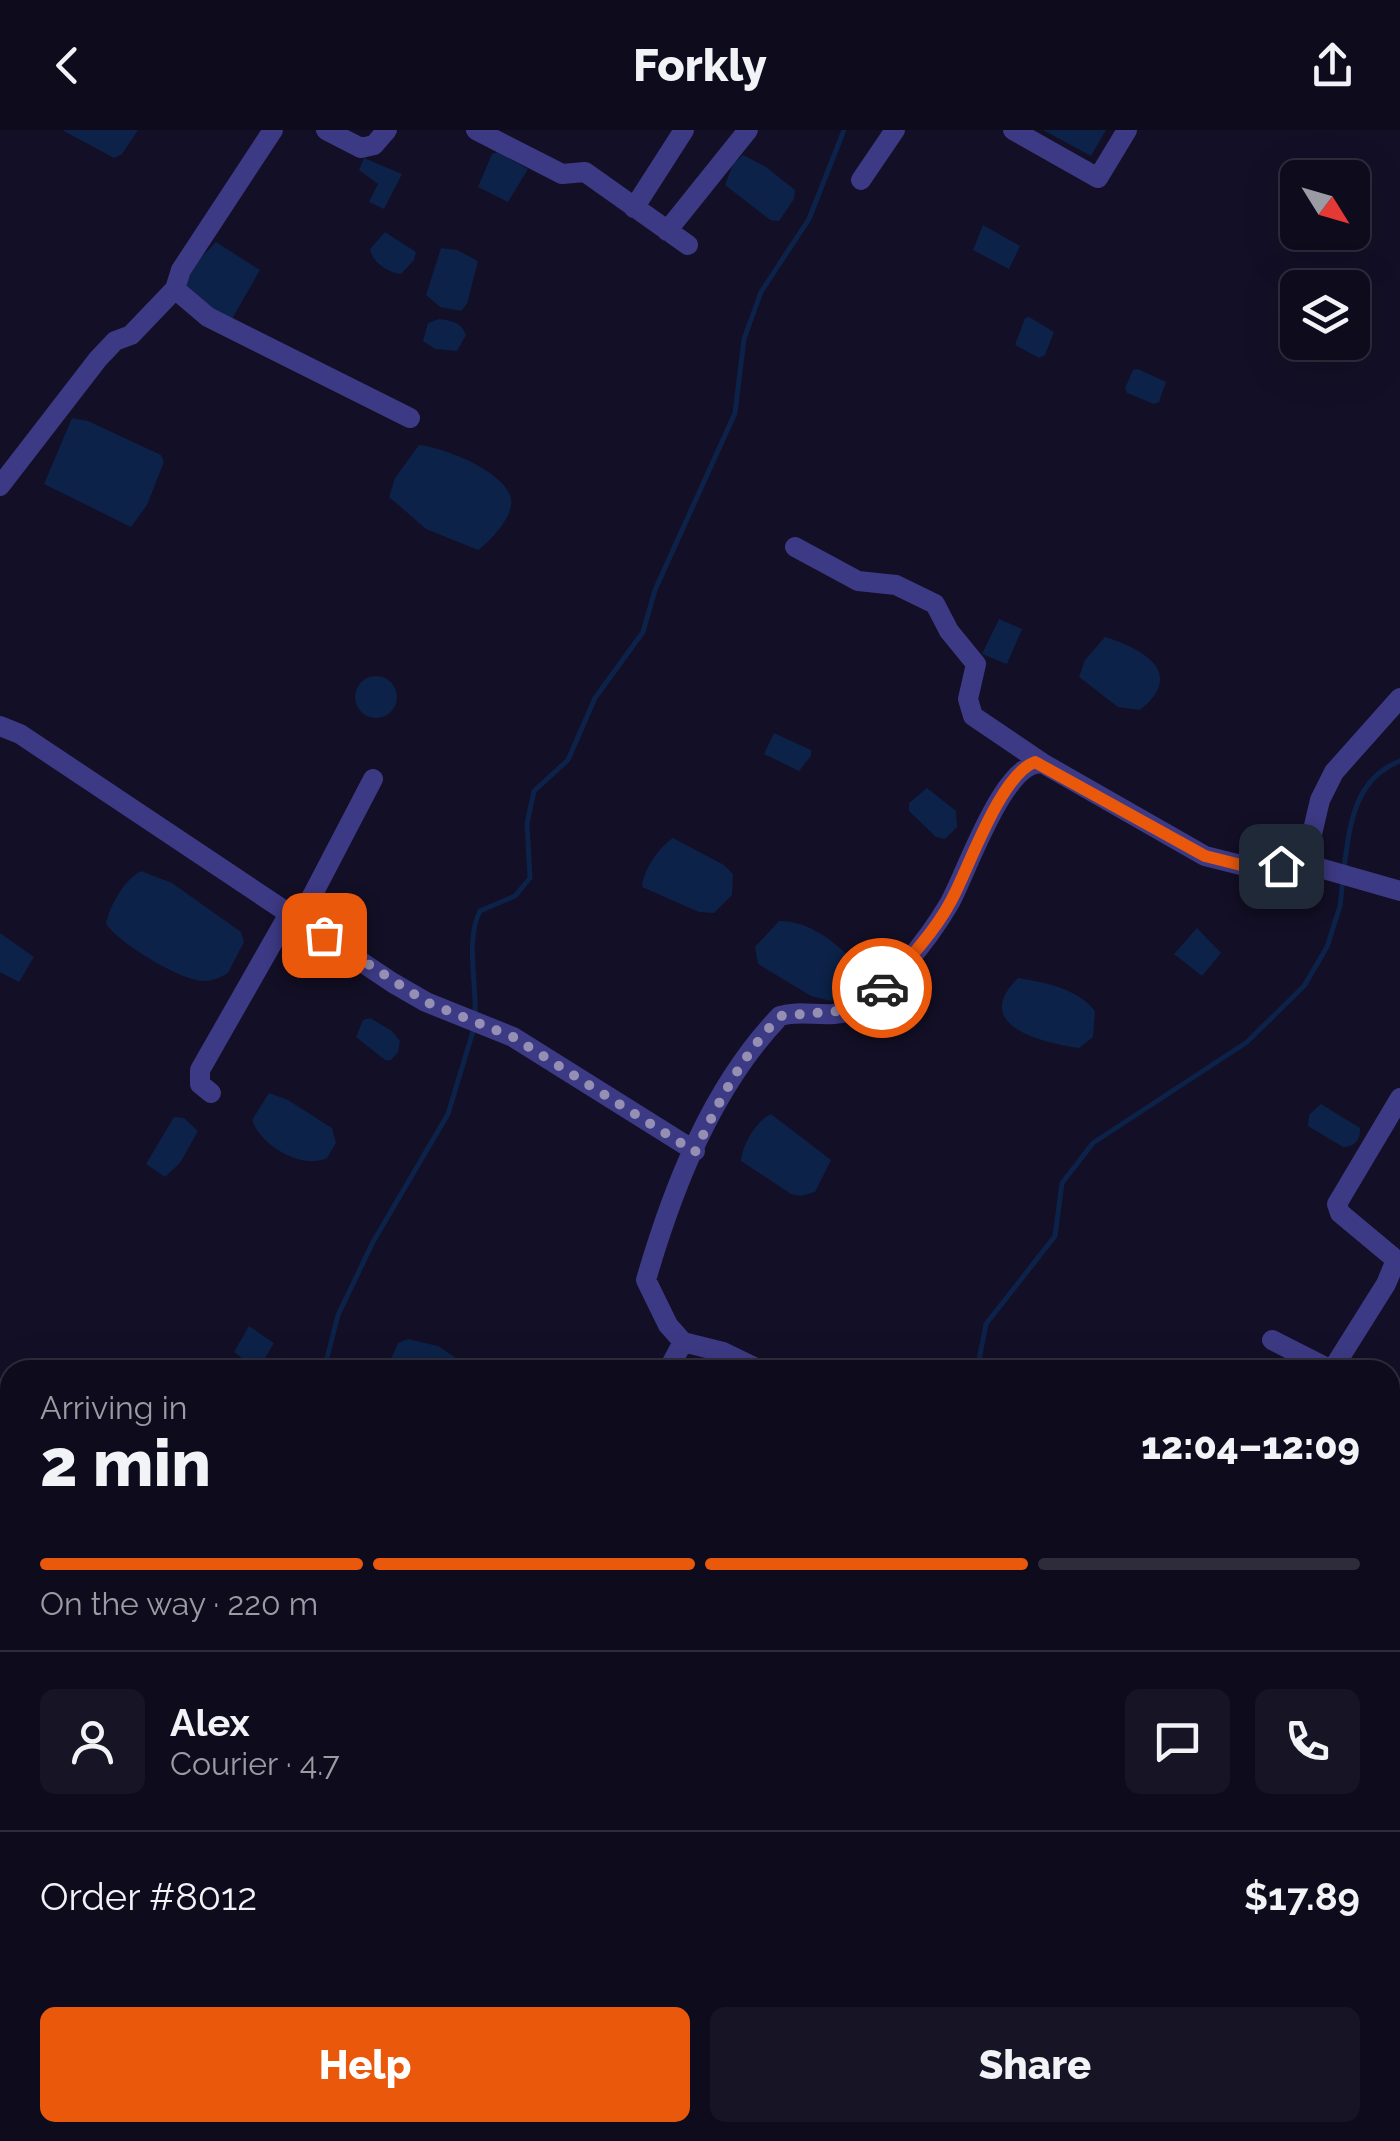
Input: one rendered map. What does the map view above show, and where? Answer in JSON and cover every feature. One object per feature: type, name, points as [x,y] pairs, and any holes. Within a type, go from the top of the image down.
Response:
[{"type":"street","points":[[0,486],[98,359],[115,341],[131,334],[174,288],[181,270],[273,130]]},
{"type":"street","points":[[326,130],[361,148],[374,146],[387,130]]},
{"type":"street","points":[[476,130],[562,174],[585,172],[688,245]]},
{"type":"street","points":[[634,208],[684,130]]},
{"type":"street","points":[[667,231],[748,130]]},
{"type":"street","points":[[861,180],[894,130]]},
{"type":"street","points":[[1013,130],[1098,178],[1127,130]]},
{"type":"street","points":[[174,288],[208,317],[410,418]]},
{"type":"street","points":[[795,547],[858,581],[896,585],[935,604],[948,631],[976,664],[968,699],[973,716],[1044,764],[1205,856],[1249,867],[1305,864],[1400,890]]},
{"type":"street","points":[[1305,864],[1320,800],[1334,772],[1400,698]]},
{"type":"street","points":[[0,726],[20,734],[394,983],[459,1015],[493,1026],[695,1152]]},
{"type":"street","points":[[739,1360],[683,1342],[668,1325],[646,1280],[669,1202],[731,1076],[780,1016],[852,1010],[883,987],[950,904],[988,822],[1018,772],[1035,762],[1044,764]]},
{"type":"street","points":[[211,1094],[200,1084],[200,1070],[372,779]]},
{"type":"street","points":[[1338,1360],[1398,1262],[1340,1213],[1338,1204],[1400,1098]]},
{"type":"street","points":[[1272,1340],[1312,1360]]},
{"type":"street","points":[[673,1360],[683,1342]]},
{"type":"water","points":[[62,130],[138,130],[122,154],[114,158]]},
{"type":"water","points":[[1043,130],[1106,130],[1091,156]]},
{"type":"water","points":[[498,152],[528,169],[508,202],[478,187],[492,154]]},
{"type":"water","points":[[743,155],[795,190],[794,199],[779,221],[770,220],[725,185],[733,164]]},
{"type":"water","points":[[364,158],[402,174],[384,209],[369,202],[378,184],[359,170]]},
{"type":"water","points":[[983,225],[1020,246],[1009,269],[973,250]]},
{"type":"water","points":[[385,232],[416,252],[401,274],[381,266],[371,254],[370,249]]},
{"type":"water","points":[[216,242],[260,270],[232,319],[186,285],[193,266]]},
{"type":"water","points":[[441,248],[457,250],[478,261],[467,304],[461,311],[440,307],[426,295]]},
{"type":"water","points":[[1025,318],[1054,332],[1045,355],[1039,358],[1015,345]]},
{"type":"water","points":[[439,319],[462,327],[466,335],[457,351],[435,349],[423,341],[428,323]]},
{"type":"water","points":[[1133,370],[1166,382],[1159,402],[1154,404],[1127,393],[1125,388]]},
{"type":"water","points":[[72,418],[88,421],[161,455],[164,462],[147,505],[131,527],[44,484]]},
{"type":"water","points":[[419,445],[476,465],[503,484],[510,495],[506,518],[478,550],[426,529],[389,497],[395,478]]},
{"type":"water","points":[[999,619],[1022,629],[1007,664],[982,654]]},
{"type":"water","points":[[1105,637],[1145,656],[1159,674],[1153,697],[1140,710],[1118,707],[1079,677],[1085,660]]},
{"type":"water","points":[[376,676],[391,682],[397,697],[391,712],[376,718],[361,712],[355,697],[361,682]]},
{"type":"water","points":[[774,733],[811,750],[799,771],[764,754]]},
{"type":"water","points":[[927,788],[956,811],[957,827],[945,839],[936,837],[909,811],[909,803]]},
{"type":"water","points":[[673,838],[724,865],[733,874],[732,895],[714,913],[699,912],[642,887],[653,859]]},
{"type":"water","points":[[141,871],[172,883],[241,932],[244,942],[228,973],[205,981],[182,975],[137,951],[106,924],[119,894]]},
{"type":"water","points":[[779,921],[810,928],[853,960],[849,984],[837,997],[831,1001],[811,996],[758,964],[755,947]]},
{"type":"water","points":[[1197,928],[1221,953],[1202,976],[1174,954]]},
{"type":"water","points":[[0,933],[34,957],[19,982],[0,972]]},
{"type":"water","points":[[1018,978],[1060,988],[1088,1003],[1095,1011],[1093,1037],[1079,1048],[1048,1042],[1017,1029],[1002,1008],[1005,995]]},
{"type":"water","points":[[370,1018],[392,1031],[400,1041],[391,1060],[385,1060],[356,1037],[363,1020]]},
{"type":"water","points":[[269,1093],[288,1100],[332,1128],[336,1143],[327,1158],[294,1158],[264,1138],[252,1120]]},
{"type":"water","points":[[1321,1104],[1360,1128],[1356,1142],[1343,1147],[1308,1126],[1309,1115]]},
{"type":"water","points":[[771,1114],[831,1160],[815,1192],[791,1194],[741,1161],[751,1134]]},
{"type":"water","points":[[174,1117],[184,1118],[198,1131],[180,1163],[165,1177],[146,1164]]},
{"type":"water","points":[[249,1326],[274,1343],[264,1360],[245,1360],[234,1352]]},
{"type":"water","points":[[408,1339],[438,1346],[459,1360],[390,1360],[398,1343]]},
{"type":"waterway","points":[[475,1017],[472,948],[480,911],[515,896],[530,878],[527,824],[534,791],[568,760],[595,698],[643,632],[655,590],[735,413],[744,339],[761,292],[809,219],[844,130]]},
{"type":"waterway","points":[[1344,868],[1352,820],[1364,791],[1373,779],[1400,761]]},
{"type":"waterway","points":[[979,1360],[986,1324],[1055,1236],[1062,1183],[1093,1143],[1247,1042],[1304,986],[1327,947],[1340,906],[1343,879]]},
{"type":"waterway","points":[[327,1360],[338,1315],[373,1242],[448,1114],[474,1028]]},
{"type":"way so far","points":[[324,935],[426,1002],[513,1037],[695,1152],[731,1076],[780,1016],[852,1010],[882,988]]},
{"type":"route","points":[[882,988],[950,904],[988,822],[1018,772],[1035,762],[1159,827],[1205,856],[1249,867],[1281,866]]}]
